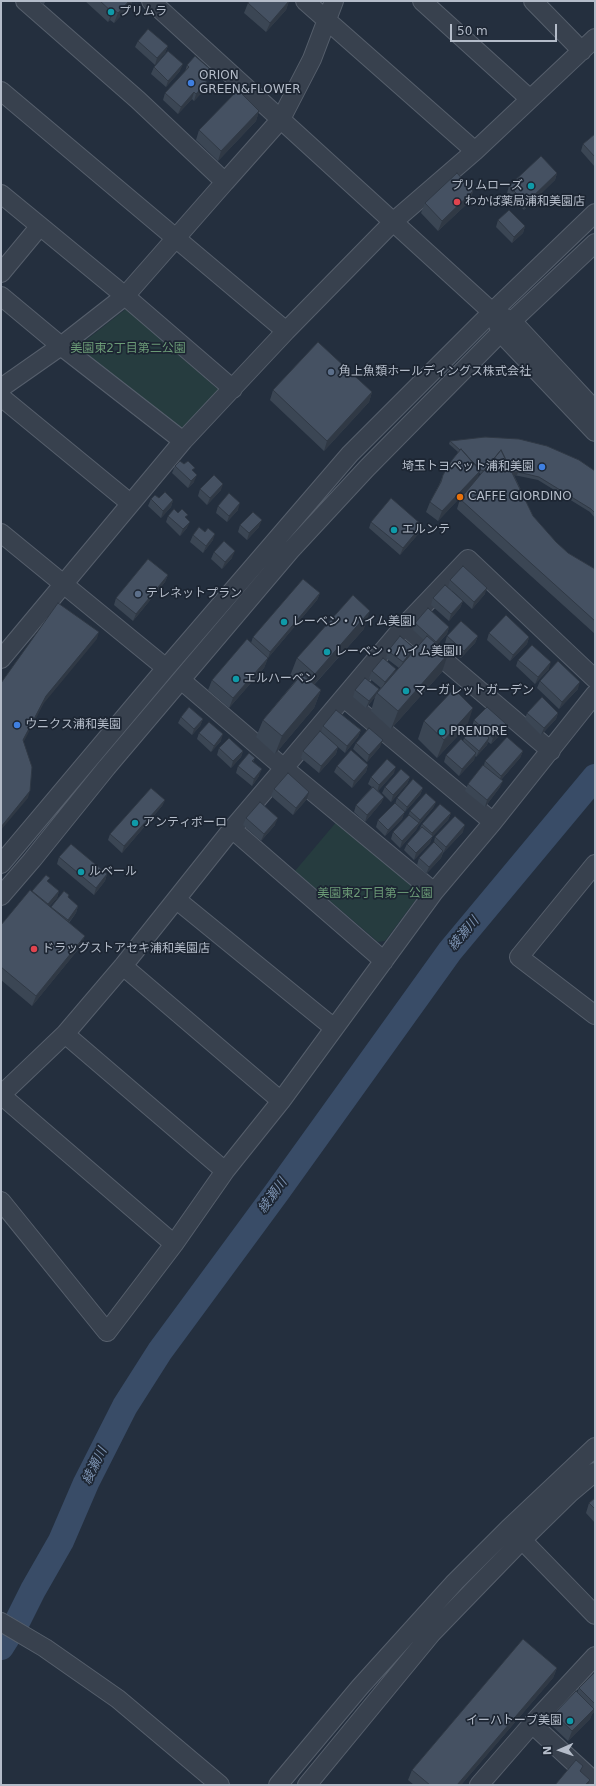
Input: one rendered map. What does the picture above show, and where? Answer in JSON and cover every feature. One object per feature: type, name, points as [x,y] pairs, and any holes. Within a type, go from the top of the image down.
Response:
[{"type":"street","points":[[25,1],[138,100],[226,182]]},
{"type":"street","points":[[151,1],[394,221],[595,410]]},
{"type":"street","points":[[305,1],[475,151]]},
{"type":"street","points":[[1,388],[61,346],[125,296],[281,119],[312,59],[334,1]]},
{"type":"street","points":[[422,1],[530,99]]},
{"type":"street","points":[[533,1],[582,51]]},
{"type":"street","points":[[1,659],[183,441],[286,331],[394,221],[475,151],[595,38]]},
{"type":"street","points":[[1,91],[286,331]]},
{"type":"street","points":[[1,194],[125,296],[233,389]]},
{"type":"street","points":[[1,864],[166,668],[350,454],[492,312],[595,213]]},
{"type":"street","points":[[1,273],[40,226]]},
{"type":"street","points":[[1,896],[180,680],[296,545],[367,468],[507,327],[595,243]]},
{"type":"street","points":[[1,296],[61,346],[183,441]]},
{"type":"street","points":[[507,327],[595,432]]},
{"type":"street","points":[[1,397],[130,503]]},
{"type":"street","points":[[1,533],[166,668]]},
{"type":"street","points":[[174,1244],[1,1095],[65,1034],[177,900],[232,829],[404,626],[468,559],[595,678]]},
{"type":"street","points":[[404,626],[551,751]]},
{"type":"street","points":[[180,680],[434,892]]},
{"type":"street","points":[[1,1200],[108,1332],[174,1244],[225,1171],[280,1101],[434,892],[551,751],[595,694]]},
{"type":"street","points":[[344,698],[493,822]]},
{"type":"street","points":[[232,829],[384,961]]},
{"type":"street","points":[[592,875],[519,957],[595,1015]]},
{"type":"street","points":[[177,900],[334,1028]]},
{"type":"street","points":[[123,966],[280,1101]]},
{"type":"street","points":[[65,1034],[225,1171]]},
{"type":"street","points":[[278,1785],[360,1686],[455,1582],[557,1481],[595,1447]]},
{"type":"street","points":[[307,1785],[432,1633],[522,1540],[570,1493],[595,1472]]},
{"type":"street","points":[[522,1540],[595,1615]]},
{"type":"street","points":[[1,1622],[45,1648],[118,1699],[220,1785]]},
{"type":"street","points":[[479,1785],[532,1724],[595,1656]]},
{"type":"street","points":[[532,1724],[595,1782]]},
{"type":"green space","name":"美園東2丁目第二公園","points":[[127,308],[221,392],[183,430],[76,348]]},
{"type":"green space","name":"美園東2丁目第一公園","points":[[338,820],[421,887],[420,894],[385,941],[378,942],[295,871]]},
{"type":"building","points":[[100,1],[129,1],[118,13],[114,10],[112,12]]},
{"type":"building","points":[[249,1],[289,1],[270,23],[248,3]]},
{"type":"building","points":[[148,29],[168,46],[157,58],[138,41]]},
{"type":"building","points":[[168,51],[183,64],[168,81],[154,67]]},
{"type":"building","points":[[195,56],[211,70],[203,79],[207,82],[196,94],[194,92],[181,107],[165,93],[189,67],[187,65]]},
{"type":"building","points":[[238,90],[259,111],[221,151],[199,130]]},
{"type":"building","points":[[595,134],[595,157],[583,144]]},
{"type":"building","name":"プリムローズ","points":[[541,156],[557,173],[526,203],[509,186]]},
{"type":"building","points":[[457,173],[473,191],[442,221],[425,203]]},
{"type":"building","points":[[509,210],[525,226],[514,237],[498,220]]},
{"type":"building","points":[[318,342],[372,392],[327,441],[273,390]]},
{"type":"building","points":[[485,437],[519,439],[547,446],[579,460],[595,471],[595,513],[591,509],[539,477],[512,472],[501,450],[484,471],[481,470],[461,449],[460,450],[450,441]]},
{"type":"building","points":[[461,449],[480,471],[442,511],[430,502],[441,482],[443,475]]},
{"type":"building","points":[[501,450],[533,516],[568,553],[595,569],[595,621],[460,499]]},
{"type":"building","points":[[180,461],[184,464],[188,461],[195,468],[192,470],[197,475],[191,481],[175,466]]},
{"type":"building","points":[[214,475],[223,484],[210,498],[200,489]]},
{"type":"building","points":[[165,492],[173,500],[163,511],[151,499],[155,495],[159,498]]},
{"type":"building","points":[[229,493],[240,503],[229,516],[218,506]]},
{"type":"building","name":"エルンテ","points":[[391,498],[422,525],[403,548],[371,522]]},
{"type":"building","points":[[174,509],[178,513],[182,509],[188,515],[185,517],[190,522],[183,529],[168,516]]},
{"type":"building","points":[[253,512],[262,520],[249,533],[240,525]]},
{"type":"building","points":[[199,527],[205,532],[208,528],[215,534],[206,546],[193,535]]},
{"type":"building","points":[[224,541],[235,551],[225,562],[214,552]]},
{"type":"building","points":[[148,559],[168,575],[136,614],[116,598]]},
{"type":"building","points":[[463,566],[487,588],[474,602],[450,580]]},
{"type":"building","name":"レーベン・ハイム美園Ⅰ","points":[[303,579],[320,593],[270,652],[253,637]]},
{"type":"building","points":[[445,585],[463,601],[451,614],[433,598]]},
{"type":"building","points":[[353,595],[370,611],[315,674],[297,658]]},
{"type":"building","name":"ウニクス浦和美園","points":[[58,603],[99,632],[46,696],[23,740],[32,767],[30,791],[1,827],[1,683]]},
{"type":"building","points":[[428,608],[449,627],[436,642],[415,623]]},
{"type":"building","points":[[506,615],[529,637],[513,655],[489,633]]},
{"type":"building","points":[[461,621],[478,636],[464,651],[447,636]]},
{"type":"building","points":[[400,636],[414,648],[403,662],[388,651]]},
{"type":"building","points":[[427,636],[448,654],[398,711],[377,693]]},
{"type":"building","name":"エルハーベン","points":[[247,639],[268,658],[233,698],[212,680]]},
{"type":"building","points":[[532,645],[551,662],[538,677],[518,660]]},
{"type":"building","points":[[383,658],[396,669],[385,682],[372,671]]},
{"type":"building","points":[[558,661],[580,682],[562,702],[540,681]]},
{"type":"building","points":[[302,674],[321,690],[282,736],[263,720]]},
{"type":"building","points":[[365,678],[379,689],[369,701],[355,690]]},
{"type":"building","points":[[454,689],[473,708],[444,740],[424,721]]},
{"type":"building","points":[[542,697],[558,713],[544,728],[527,713]]},
{"type":"building","points":[[189,707],[203,719],[194,729],[181,717]]},
{"type":"building","points":[[487,707],[506,724],[493,738],[474,720]]},
{"type":"building","points":[[336,710],[361,730],[347,746],[323,726]]},
{"type":"building","points":[[209,722],[223,734],[214,746],[199,733]]},
{"type":"building","points":[[475,725],[489,738],[479,751],[464,738]]},
{"type":"building","points":[[369,728],[383,740],[369,755],[356,743]]},
{"type":"building","points":[[320,731],[338,747],[321,766],[303,751]]},
{"type":"building","points":[[507,737],[523,751],[501,776],[485,761]]},
{"type":"building","points":[[229,738],[243,751],[233,761],[219,748]]},
{"type":"building","points":[[461,739],[476,753],[462,769],[446,755]]},
{"type":"building","points":[[351,750],[368,765],[354,781],[337,766]]},
{"type":"building","points":[[249,753],[255,758],[252,761],[262,769],[254,779],[238,766]]},
{"type":"building","points":[[387,759],[396,767],[379,785],[371,777]]},
{"type":"building","points":[[483,765],[503,781],[487,800],[468,784]]},
{"type":"building","points":[[401,769],[410,777],[393,795],[385,787]]},
{"type":"building","points":[[288,773],[309,792],[296,808],[274,789]]},
{"type":"building","points":[[413,779],[423,788],[407,807],[397,798]]},
{"type":"building","points":[[373,787],[384,797],[367,815],[356,805]]},
{"type":"building","name":"アンティポーロ","points":[[151,788],[165,800],[124,846],[110,834]]},
{"type":"building","points":[[426,793],[436,802],[420,820],[410,811]]},
{"type":"building","points":[[260,802],[278,818],[264,834],[246,818]]},
{"type":"building","points":[[395,803],[405,812],[388,830],[378,820]]},
{"type":"building","points":[[440,804],[451,813],[432,833],[422,824]]},
{"type":"building","points":[[409,815],[419,823],[402,841],[393,832]]},
{"type":"building","points":[[455,816],[465,825],[446,847],[435,837]]},
{"type":"building","points":[[422,827],[433,836],[416,853],[407,844]]},
{"type":"building","points":[[434,842],[443,851],[429,867],[419,858]]},
{"type":"building","points":[[71,844],[107,874],[96,888],[59,857]]},
{"type":"building","points":[[46,875],[50,878],[47,881],[59,891],[48,904],[32,891]]},
{"type":"building","points":[[30,890],[85,936],[36,996],[1,967],[1,925]]},
{"type":"building","points":[[64,891],[78,906],[68,920],[51,907]]},
{"type":"building","points":[[595,1498],[595,1509],[589,1503]]},
{"type":"building","points":[[523,1639],[557,1668],[457,1785],[430,1785],[412,1770]]},
{"type":"building","points":[[595,1672],[595,1704],[579,1688]]},
{"type":"building","points":[[576,1691],[594,1709],[572,1731],[554,1714]]},
{"type":"building","points":[[576,1760],[583,1766],[580,1771],[590,1780],[585,1785],[555,1785]]},
{"type":"waterway","name":"綾瀬川","points":[[1,1647],[18,1620],[61,1541],[86,1483],[125,1406],[160,1351],[277,1192],[450,951],[595,777]]},
{"type":"place","name":"プリムラ","points":[[111,12]]},
{"type":"place","name":"ORION GREEN&FLOWER","points":[[191,83]]},
{"type":"place","name":"プリムローズ","points":[[531,186]]},
{"type":"place","name":"わかば薬局浦和美園店","points":[[457,202]]},
{"type":"place","name":"角上魚類ホールディングス株式会社","points":[[331,372]]},
{"type":"place","name":"埼玉トヨペット浦和美園","points":[[542,467]]},
{"type":"place","name":"CAFFE GIORDINO","points":[[460,497]]},
{"type":"place","name":"エルンテ","points":[[394,530]]},
{"type":"place","name":"テレネットプラン","points":[[138,594]]},
{"type":"place","name":"レーベン・ハイム美園Ⅰ","points":[[284,622]]},
{"type":"place","name":"レーベン・ハイム美園II","points":[[327,652]]},
{"type":"place","name":"エルハーベン","points":[[236,679]]},
{"type":"place","name":"マーガレットガーデン","points":[[406,691]]},
{"type":"place","name":"ウニクス浦和美園","points":[[17,725]]},
{"type":"place","name":"PRENDRE","points":[[442,732]]},
{"type":"place","name":"アンティポーロ","points":[[135,823]]},
{"type":"place","name":"ルベール","points":[[81,872]]},
{"type":"place","name":"ドラッグストアセキ浦和美園店","points":[[34,949]]},
{"type":"place","name":"イーハトーブ美園","points":[[570,1721]]}]
